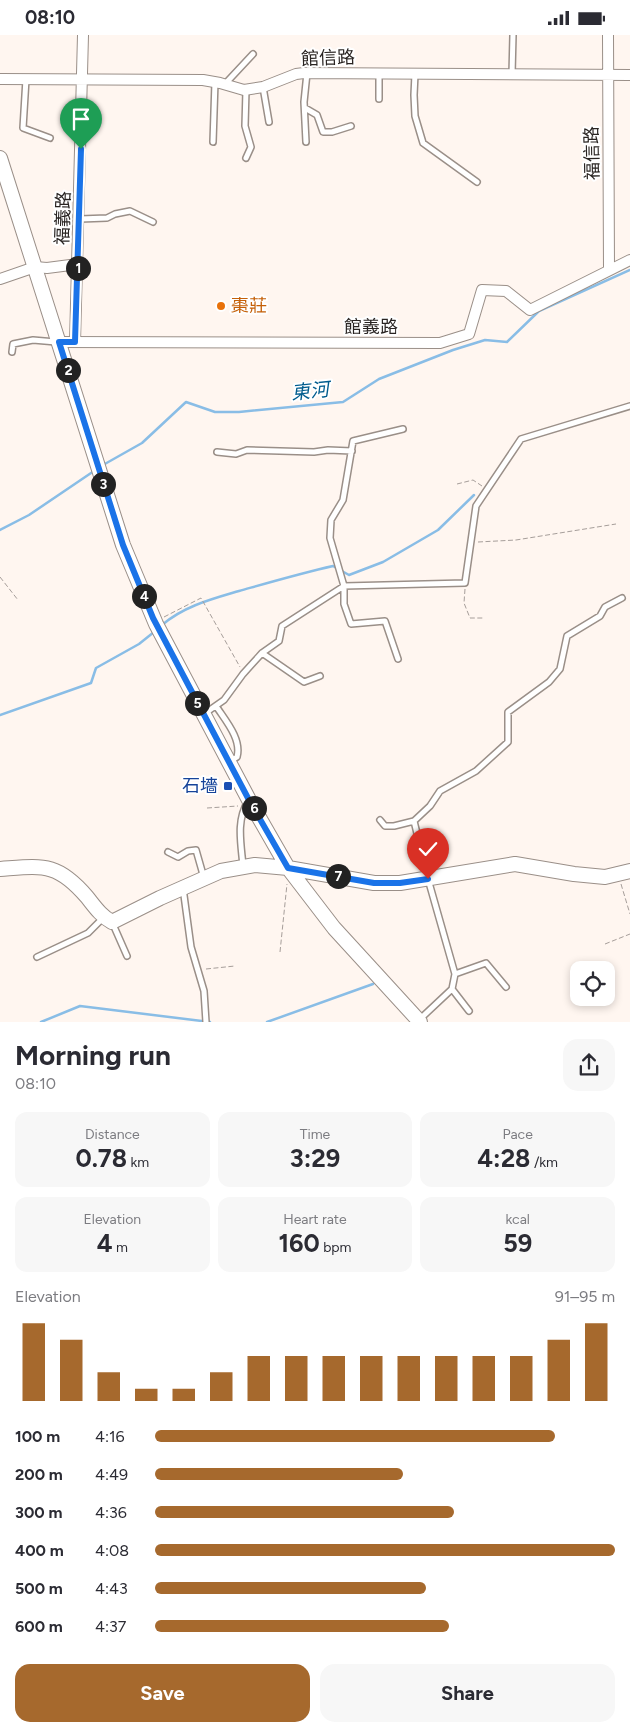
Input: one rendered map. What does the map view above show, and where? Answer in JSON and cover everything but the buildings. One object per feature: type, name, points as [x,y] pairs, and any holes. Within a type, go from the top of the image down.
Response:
[{"type":"main road","points":[[0,158],[123,545],[157,626],[249,800],[288,868],[334,927],[420,1021]]},
{"type":"main road","points":[[0,869],[42,867],[60,871],[77,885],[108,920],[221,871],[243,866],[255,865],[288,868],[374,883],[400,883],[515,864],[605,877],[624,872]]},
{"type":"street","name":"福義路","points":[[75,342],[80,219],[83,35]]},
{"type":"street","name":"福信路","points":[[608,35],[609,270]]},
{"type":"street","name":"館信路","points":[[0,79],[203,80],[246,89],[263,87],[296,74],[307,73],[630,75]]},
{"type":"street","name":"館義路","points":[[59,342],[440,343],[470,334],[482,290],[506,291],[530,310],[630,260]]},
{"type":"street","points":[[0,279],[35,267],[47,268],[78,264]]},
{"type":"lane","points":[[512,74],[513,35]]},
{"type":"lane","points":[[213,142],[220,83],[254,54]]},
{"type":"lane","points":[[306,142],[304,102],[307,73]]},
{"type":"lane","points":[[379,74],[379,99]]},
{"type":"lane","points":[[415,74],[415,116],[423,143],[478,182]]},
{"type":"lane","points":[[26,78],[23,128],[50,138]]},
{"type":"lane","points":[[263,87],[269,122]]},
{"type":"lane","points":[[246,89],[244,126],[251,147],[246,159]]},
{"type":"lane","points":[[305,108],[317,115],[324,131],[332,132],[352,126]]},
{"type":"lane","points":[[80,219],[107,219],[115,214],[130,211],[153,222]]},
{"type":"lane","points":[[12,352],[13,344],[33,340],[59,342]]},
{"type":"lane","points":[[203,715],[224,700],[243,673],[262,653],[278,641],[282,626],[344,587],[465,583],[476,506],[521,439],[630,406]]},
{"type":"lane","points":[[398,659],[385,621],[351,624],[344,603],[344,587],[330,538],[331,520],[343,501],[353,441],[403,429]]},
{"type":"lane","points":[[217,452],[236,454],[247,450],[352,451]]},
{"type":"lane","points":[[380,819],[385,826],[394,826],[414,821],[430,806],[440,791],[476,771],[508,743],[508,712],[549,681],[560,669],[567,636],[600,616],[605,607],[622,598]]},
{"type":"lane","points":[[262,653],[304,682],[320,676]]},
{"type":"lane","points":[[216,705],[236,738],[238,757],[229,762]]},
{"type":"lane","points":[[243,866],[240,823],[243,810],[249,800]]},
{"type":"lane","points":[[414,821],[455,974],[452,989],[420,1021]]},
{"type":"lane","points":[[168,852],[178,857],[188,851],[196,850],[204,878]]},
{"type":"lane","points":[[183,888],[191,947],[204,991],[206,1020]]},
{"type":"lane","points":[[37,957],[88,933],[108,920],[127,956]]},
{"type":"lane","points":[[455,974],[486,963],[506,987]]},
{"type":"lane","points":[[452,989],[469,1011]]},
{"type":"path","points":[[457,484],[473,480],[487,490]]},
{"type":"path","points":[[471,542],[516,540],[616,524]]},
{"type":"path","points":[[0,577],[18,600]]},
{"type":"path","points":[[465,583],[464,603],[470,618],[484,617]]},
{"type":"path","points":[[157,626],[164,617],[201,598],[243,673]]},
{"type":"path","points":[[207,808],[241,805],[249,800]]},
{"type":"path","points":[[280,953],[288,868]]},
{"type":"path","points":[[624,872],[630,914]]},
{"type":"path","points":[[605,944],[630,934]]},
{"type":"path","points":[[198,969],[235,966]]},
{"type":"waterway","name":"東河","points":[[103,465],[142,443],[186,402],[215,412],[239,412],[343,402],[379,379],[453,350],[485,340],[507,342],[539,311],[630,270]]},
{"type":"waterway","name":"東河","points":[[0,530],[29,515],[94,471]]},
{"type":"waterway","points":[[162,625],[189,608],[239,591],[333,566],[349,575],[383,562],[438,530],[474,495]]},
{"type":"waterway","points":[[0,715],[91,683],[96,668],[139,644],[154,632]]},
{"type":"waterway","points":[[267,1022],[373,984]]},
{"type":"waterway","points":[[41,1022],[80,1006],[210,1022]]},
{"type":"place","name":"棗莊","points":[[221,306]]},
{"type":"place","name":"石墻","points":[[228,786]]},
{"type":"route","points":[[81,149],[75,342],[59,342],[123,545],[156,624],[203,715],[288,868],[374,883],[400,883],[428,879]]}]
